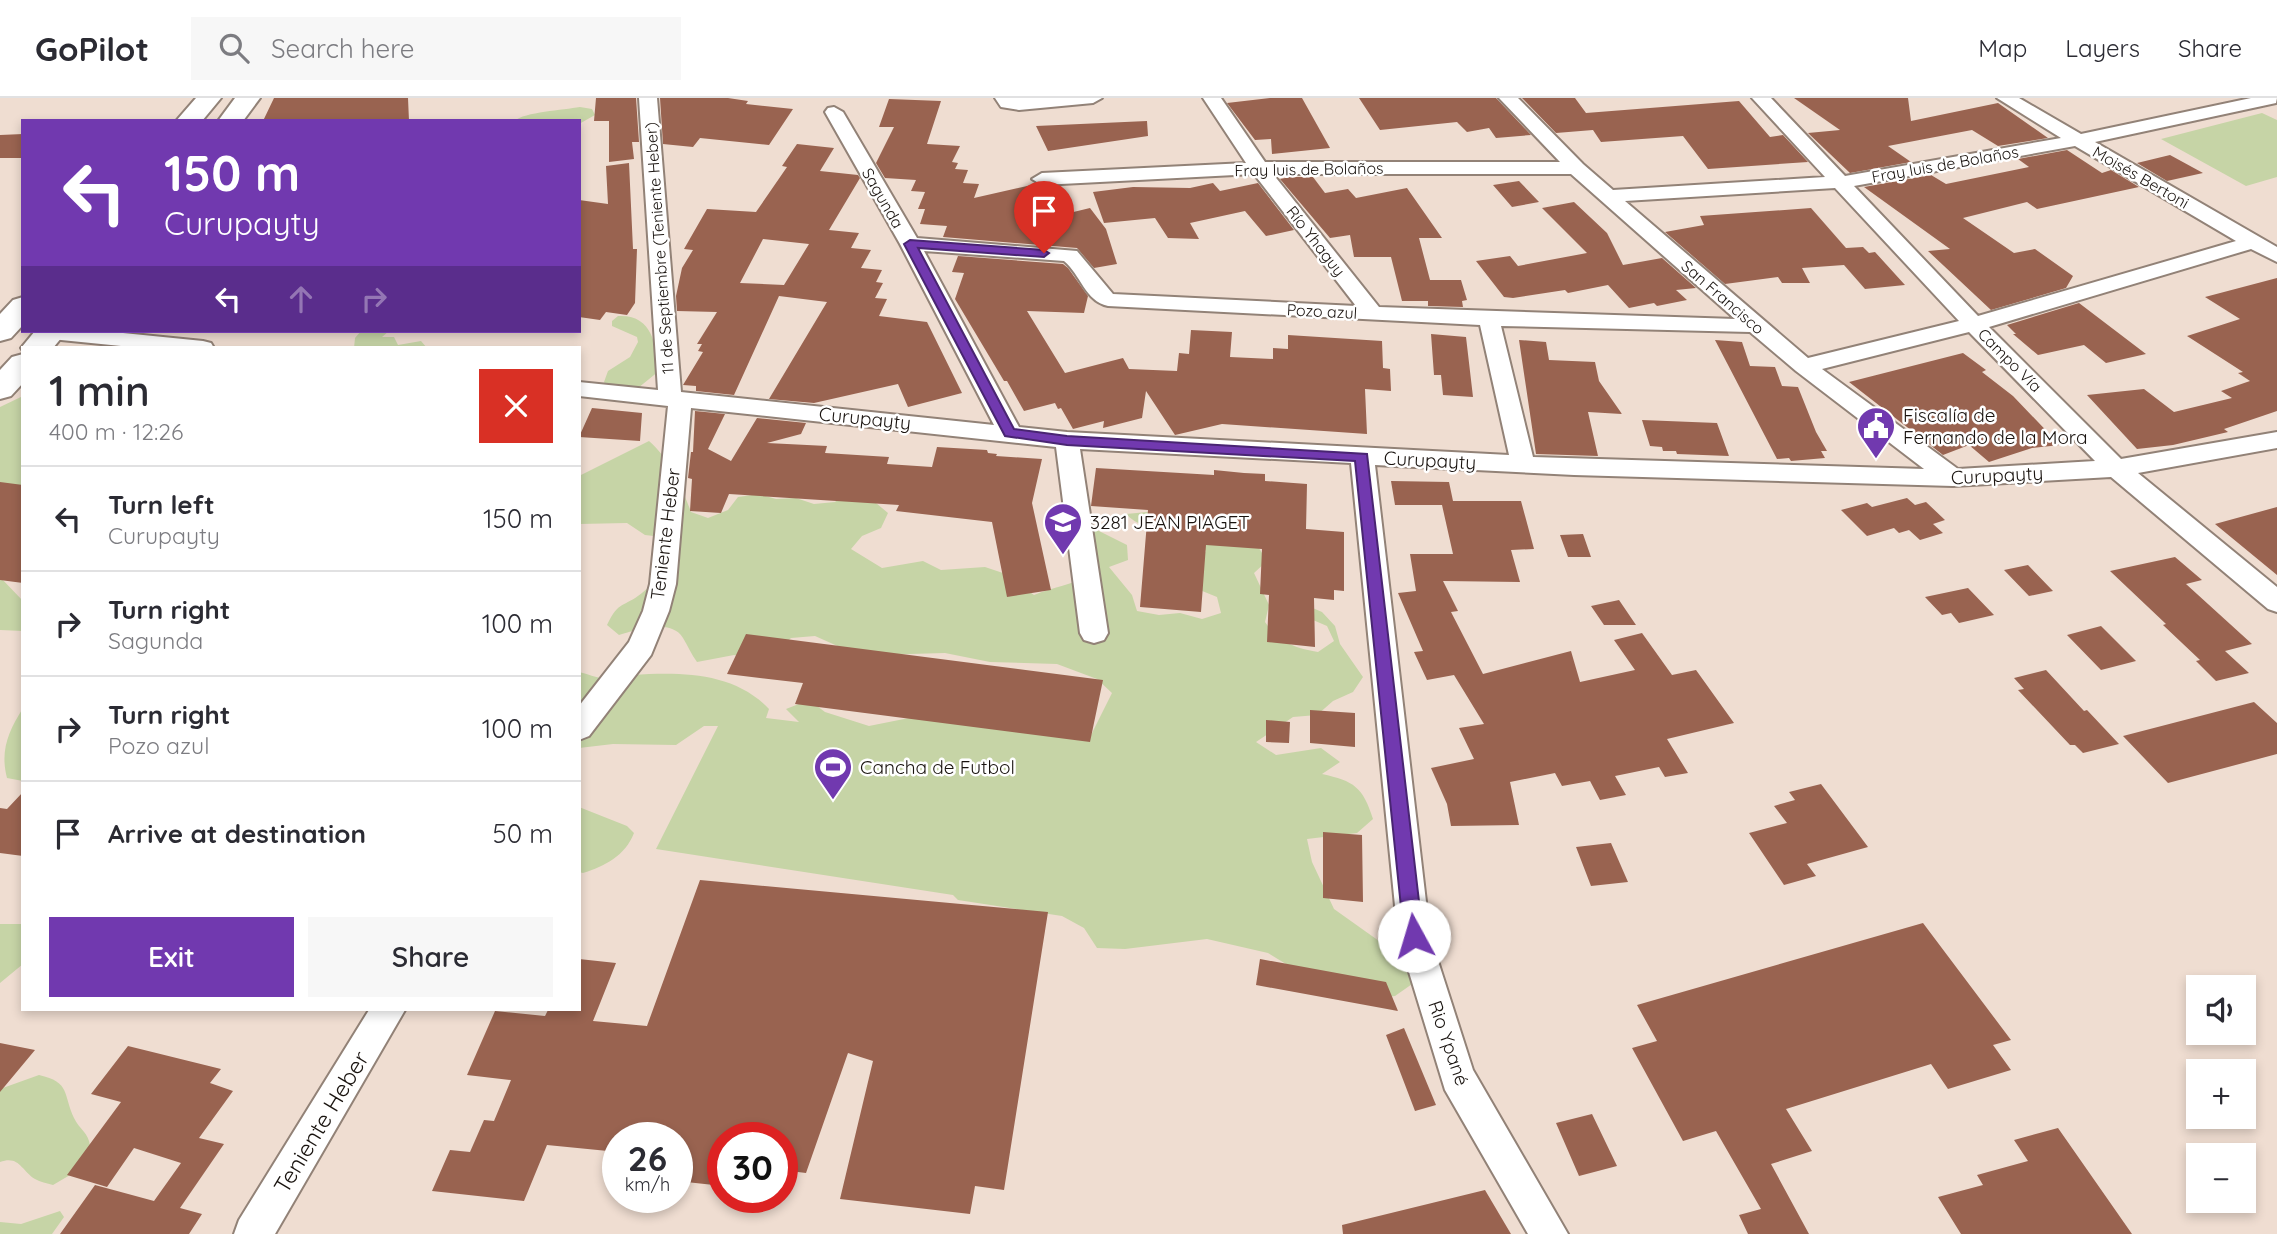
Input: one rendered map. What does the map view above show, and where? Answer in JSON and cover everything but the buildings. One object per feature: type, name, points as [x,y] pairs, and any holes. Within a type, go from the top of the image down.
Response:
[{"type":"highway","points":[[190,119],[209,98]]},
{"type":"highway","points":[[232,119],[248,98]]},
{"type":"highway","points":[[0,332],[21,308]]},
{"type":"highway","points":[[0,390],[21,366]]},
{"type":"street","name":"11 de Septiembre (Teniente Heber)","points":[[648,98],[675,399]]},
{"type":"street","points":[[1006,101],[1019,105],[1093,98]]},
{"type":"street","name":"Río Yhaguy","points":[[1212,98],[1259,168],[1373,314]]},
{"type":"street","name":"San Francisco","points":[[1508,98],[1576,168],[1756,326],[1804,366],[1953,478]]},
{"type":"street","name":"Campo Vía","points":[[1761,98],[2116,468],[2277,602]]},
{"type":"street","name":"Moisés Bertoni","points":[[2006,98],[2277,256]]},
{"type":"street","name":"Fray luis de Bolaños","points":[[1609,196],[1842,182],[2079,140],[2276,98]]},
{"type":"street","name":"Sagunda","points":[[834,112],[910,244],[1010,433]]},
{"type":"street","name":"Fray luis de Bolaños","points":[[1042,179],[1259,168],[1576,168]]},
{"type":"street","points":[[1804,366],[1975,324],[2253,242]]},
{"type":"street","name":"Pozo azul","points":[[910,244],[1070,255],[1082,263],[1098,294],[1108,299],[1489,319],[1756,326]]},
{"type":"street","points":[[1489,319],[1523,465]]},
{"type":"street","points":[[46,337],[174,346]]},
{"type":"street","name":"Curupayty","points":[[581,389],[1067,440],[1523,465],[1953,478],[2116,468],[2277,440]]},
{"type":"street","name":"Teniente Heber","points":[[581,725],[640,647],[656,611],[663,584],[675,399]]},
{"type":"street","points":[[1067,440],[1094,633]]},
{"type":"street","name":"Rio Ypané","points":[[1362,457],[1414,936],[1458,1077],[1549,1234]]},
{"type":"street","name":"Teniente Heber","points":[[253,1234],[387,1011]]},
{"type":"green space","points":[[580,107],[592,109],[595,115],[581,123],[581,119],[517,119],[535,113]]},
{"type":"green space","points":[[2262,113],[2277,120],[2277,177],[2246,186],[2161,139]]},
{"type":"green space","points":[[618,316],[638,320],[645,325],[654,341],[659,371],[638,388],[607,387],[604,382],[608,371],[630,357],[638,342],[637,337],[612,326],[612,321]]},
{"type":"green space","points":[[359,333],[387,333],[382,337],[394,337],[398,345],[421,341],[425,346],[354,346],[355,338]]},
{"type":"green space","points":[[21,397],[21,530],[0,527],[0,407]]},
{"type":"green space","points":[[649,441],[663,456],[674,474],[691,512],[708,518],[728,510],[738,497],[759,494],[776,499],[796,498],[814,504],[835,502],[847,491],[876,503],[888,513],[881,528],[862,536],[851,549],[882,568],[923,561],[941,570],[985,567],[1003,573],[1034,595],[1091,575],[1091,527],[1127,545],[1128,560],[1109,567],[1132,595],[1137,611],[1159,615],[1180,613],[1202,619],[1221,613],[1217,597],[1180,582],[1193,563],[1206,551],[1197,543],[1144,526],[1126,514],[1147,512],[1257,545],[1267,561],[1254,573],[1269,605],[1265,622],[1270,629],[1288,643],[1318,652],[1334,641],[1327,626],[1306,617],[1301,603],[1322,612],[1335,626],[1340,644],[1363,677],[1353,692],[1333,701],[1317,715],[1293,717],[1256,742],[1276,755],[1321,748],[1340,762],[1322,774],[1350,783],[1365,799],[1373,819],[1357,833],[1307,839],[1312,862],[1334,909],[1379,941],[1415,982],[1395,996],[1364,1000],[1312,980],[1268,953],[1207,939],[1125,949],[1097,948],[1084,928],[1062,916],[958,900],[953,895],[656,849],[718,726],[704,726],[676,745],[613,744],[581,748],[581,673],[606,679],[670,674],[723,681],[755,697],[769,709],[766,718],[799,722],[786,709],[809,700],[825,712],[869,726],[944,711],[1090,737],[1112,693],[1097,679],[1057,664],[990,662],[945,653],[875,655],[851,652],[815,636],[791,638],[776,652],[754,659],[734,655],[697,662],[683,638],[670,628],[653,627],[619,635],[607,625],[615,612],[636,598],[680,553],[671,538],[645,535],[627,523],[581,524],[581,475]]},
{"type":"green space","points":[[0,577],[21,599],[21,631],[0,630]]},
{"type":"green space","points":[[21,711],[21,781],[7,778],[5,768],[5,750],[13,725]]},
{"type":"green space","points":[[581,808],[627,826],[634,833],[620,854],[583,873]]},
{"type":"green space","points":[[0,924],[21,924],[21,966],[0,983]]},
{"type":"green space","points":[[39,1075],[56,1081],[64,1090],[74,1118],[88,1138],[90,1146],[70,1175],[53,1185],[35,1179],[12,1160],[0,1162],[0,1089]]},
{"type":"green space","points":[[60,1211],[64,1217],[52,1234],[0,1234],[0,1222],[21,1224]]},
{"type":"place","name":"Fiscalía de Fernando de la Mora","points":[[1876,460]]},
{"type":"place","name":"3281 JEAN PIAGET","points":[[1063,556]]},
{"type":"place","name":"Cancha de Futbol","points":[[833,801]]},
{"type":"route","points":[[1044,253],[910,244],[1010,433],[1067,440],[1362,457],[1414,936]]}]
